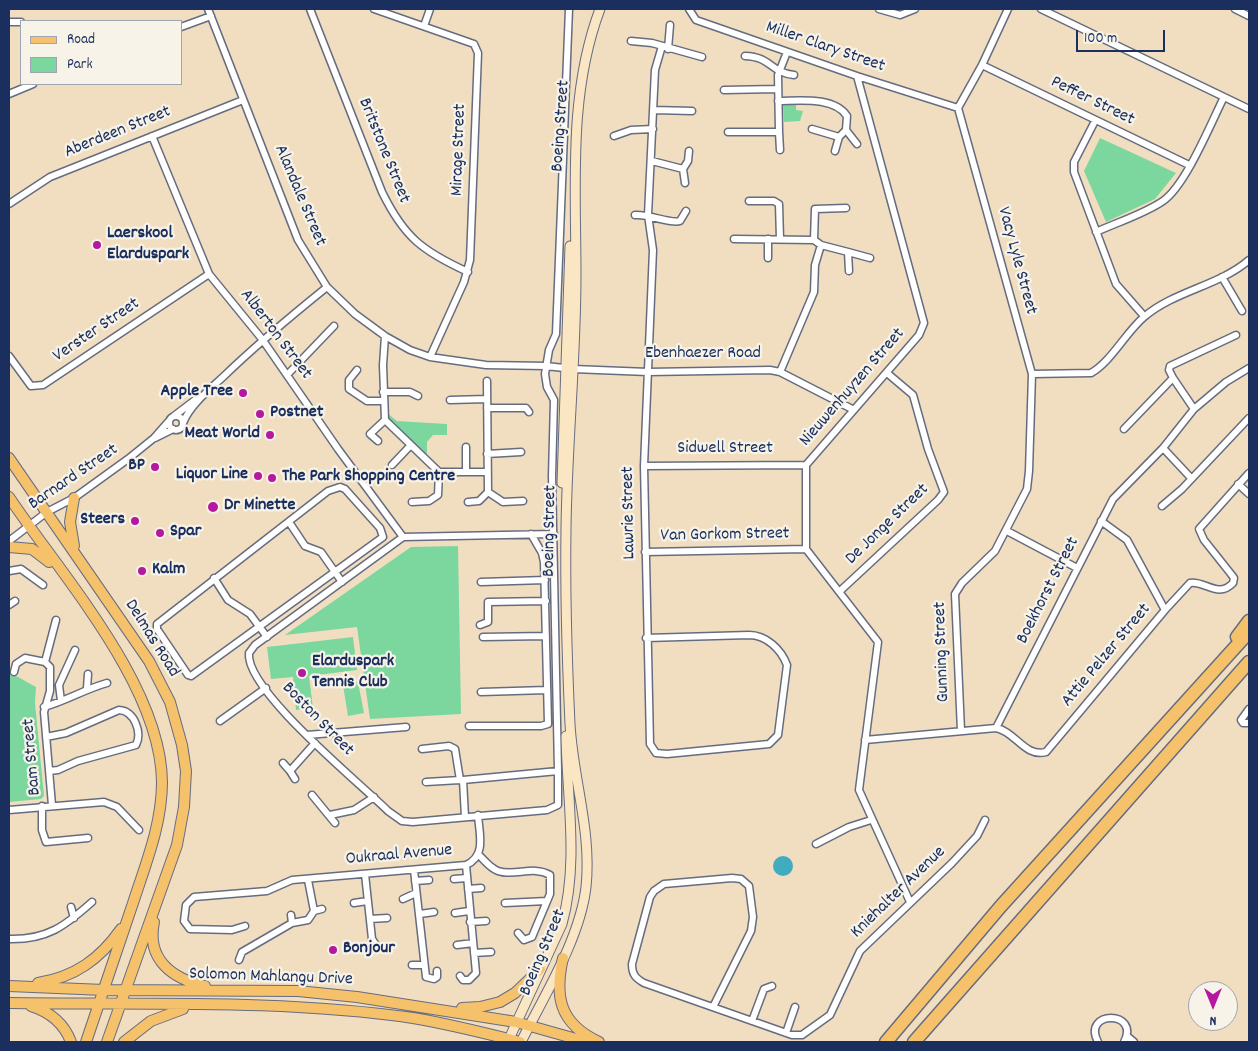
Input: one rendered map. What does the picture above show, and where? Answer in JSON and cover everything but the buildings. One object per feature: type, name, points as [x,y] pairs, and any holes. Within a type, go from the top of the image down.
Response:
[{"type":"highway","points":[[1203,683],[1249,621]]},
{"type":"highway","points":[[886,1042],[1001,906],[1249,632]]},
{"type":"highway","points":[[914,1042],[1249,662]]},
{"type":"highway","points":[[1131,796],[1249,673]]},
{"type":"main road","name":"Boeing Street","points":[[521,1042],[573,935],[586,890],[588,847],[571,740],[566,529],[575,94],[587,36],[598,9]]},
{"type":"main road","name":"Boeing Street","points":[[509,1039],[562,924],[571,880],[561,533],[570,369]]},
{"type":"main road","name":"Delmas Road","points":[[9,458],[149,661],[170,702],[182,745],[186,771],[184,807],[177,845],[158,903],[124,990],[107,1042]]},
{"type":"main road","points":[[9,497],[63,574],[134,686],[151,722],[160,757],[162,782],[158,824],[150,855],[86,1042]]},
{"type":"main road","points":[[74,498],[70,531],[74,546],[82,563]]},
{"type":"main road","points":[[9,547],[32,549],[63,574]]},
{"type":"main road","points":[[158,903],[153,926],[154,943],[164,966],[179,978],[223,991]]},
{"type":"main road","points":[[11,986],[60,978],[86,966],[105,949],[127,920]]},
{"type":"main road","points":[[563,958],[558,978],[561,1005],[576,1029],[599,1042]]},
{"type":"main road","points":[[449,1011],[500,1002],[515,993],[540,969]]},
{"type":"main road","name":"Solomon Mahlangu Drive","points":[[11,986],[104,990],[308,992],[516,1022],[587,1042]]},
{"type":"main road","points":[[9,1003],[32,1007],[55,1017],[66,1031],[71,1042]]},
{"type":"main road","name":"Solomon Mahlangu Drive","points":[[9,1003],[199,1005],[343,1010],[414,1018],[521,1042]]},
{"type":"main road","points":[[124,1042],[151,1021],[170,1012],[199,1005]]},
{"type":"street","name":"Britstone Street","points":[[310,9],[382,192],[395,218],[410,237],[419,244],[446,262],[468,272]]},
{"type":"street","name":"Mirage Street","points":[[374,9],[474,44],[478,53],[472,243],[468,272],[430,357]]},
{"type":"street","points":[[424,26],[430,9]]},
{"type":"street","name":"Boeing Street","points":[[558,802],[554,400],[546,384],[546,366],[549,350],[556,334],[570,9]]},
{"type":"street","name":"Miller Clary Street","points":[[689,9],[696,20],[857,76],[958,108]]},
{"type":"street","points":[[879,9],[900,15],[915,9]]},
{"type":"street","points":[[958,108],[982,65],[1008,9]]},
{"type":"street","points":[[1041,9],[1249,109]]},
{"type":"street","points":[[1240,10],[1249,16]]},
{"type":"street","points":[[182,26],[209,12]]},
{"type":"street","name":"Alandale Street","points":[[209,12],[298,240],[327,287],[356,314],[385,336],[410,350],[430,357],[486,365],[546,366],[570,369]]},
{"type":"street","name":"Lawrie Street","points":[[646,638],[759,636],[769,642],[787,665],[778,735],[775,740],[769,744],[660,754],[651,748],[646,638],[644,466],[653,258],[648,214],[655,70],[665,48],[670,25]]},
{"type":"street","points":[[631,41],[646,42],[702,57]]},
{"type":"street","points":[[780,150],[777,89],[779,73],[787,52]]},
{"type":"street","points":[[745,56],[759,56],[779,73],[794,75]]},
{"type":"street","name":"Peffer Street","points":[[982,65],[1189,166]]},
{"type":"street","name":"Nieuwenhuyzen Street","points":[[806,549],[806,465],[919,335],[924,323],[857,76]]},
{"type":"street","points":[[9,94],[31,85]]},
{"type":"street","points":[[724,90],[777,89]]},
{"type":"street","points":[[1096,232],[1164,200],[1171,194],[1189,166],[1224,97]]},
{"type":"street","points":[[778,101],[812,99],[843,110],[848,121],[846,130],[839,137],[835,151]]},
{"type":"street","name":"Aberdeen Street","points":[[9,204],[50,177],[243,100]]},
{"type":"street","name":"Vacy Lyle Street","points":[[958,108],[1032,374],[1029,478],[1026,489],[1006,532]]},
{"type":"street","points":[[654,110],[692,111]]},
{"type":"street","points":[[1094,121],[1074,162],[1073,169],[1116,284],[1144,316]]},
{"type":"street","points":[[812,128],[839,137]]},
{"type":"street","points":[[614,136],[631,130],[653,129]]},
{"type":"street","points":[[846,130],[856,144]]},
{"type":"street","points":[[728,132],[779,132]]},
{"type":"street","name":"Alberton Street","points":[[152,136],[208,274],[262,339],[338,449],[403,537]]},
{"type":"street","points":[[685,184],[683,168],[688,161],[689,151]]},
{"type":"street","points":[[652,162],[683,168]]},
{"type":"street","points":[[749,201],[774,201],[778,204],[780,239]]},
{"type":"street","points":[[814,240],[815,208],[846,208]]},
{"type":"street","points":[[635,215],[648,214],[674,222],[681,220],[686,211]]},
{"type":"street","points":[[734,239],[814,240],[821,245],[870,258]]},
{"type":"street","points":[[768,239],[768,258]]},
{"type":"street","points":[[780,372],[814,292],[815,265],[821,245]]},
{"type":"street","points":[[848,252],[849,271]]},
{"type":"street","points":[[1032,374],[1091,373],[1144,316],[1179,296],[1222,277],[1249,260]]},
{"type":"street","name":"Verster Street","points":[[9,356],[31,386],[43,385],[208,274]]},
{"type":"street","points":[[1222,277],[1242,311]]},
{"type":"street","name":"Barnard Street","points":[[154,438],[173,429],[180,429],[189,413],[262,339],[327,287]]},
{"type":"street","points":[[287,375],[334,326]]},
{"type":"street","points":[[1194,409],[1173,378],[1169,370],[1170,366],[1236,335]]},
{"type":"street","points":[[385,336],[383,392],[385,420],[439,472],[487,472]]},
{"type":"street","name":"Boekhorst Street","points":[[996,728],[1113,499],[1163,448],[1194,409],[1226,382],[1249,368]]},
{"type":"street","name":"Ebenhaezer Road","points":[[570,369],[648,372],[766,370],[780,372],[854,410]]},
{"type":"street","points":[[357,370],[349,380],[349,388],[367,401],[384,402]]},
{"type":"street","name":"De Jonge Street","points":[[840,591],[938,500],[944,492],[928,449],[913,396],[887,373]]},
{"type":"street","points":[[1124,429],[1173,378]]},
{"type":"street","points":[[468,502],[479,501],[488,492],[487,380]]},
{"type":"street","name":"Barnard Street","points":[[9,541],[47,512],[74,498],[154,438],[172,419],[212,388]]},
{"type":"street","points":[[383,392],[410,392],[418,396]]},
{"type":"street","points":[[450,400],[487,399]]},
{"type":"street","points":[[487,408],[526,408],[529,412]]},
{"type":"street","points":[[173,429],[172,419],[181,417],[183,423]]},
{"type":"street","points":[[1162,506],[1249,418]]},
{"type":"street","points":[[378,441],[370,434],[385,420]]},
{"type":"street","points":[[392,465],[410,446]]},
{"type":"street","points":[[466,447],[466,472]]},
{"type":"street","points":[[1163,448],[1191,478]]},
{"type":"street","points":[[487,454],[521,452]]},
{"type":"street","name":"Sidwell Street","points":[[644,466],[806,465]]},
{"type":"street","points":[[412,502],[429,501],[438,495],[439,472]]},
{"type":"street","points":[[1249,473],[1238,484],[1249,494]]},
{"type":"street","name":"Attie Pelzer Street","points":[[996,728],[1003,730],[1032,752],[1046,752],[1165,610],[1190,583],[1194,582],[1215,590],[1226,588],[1233,583],[1234,578],[1204,540],[1199,529],[1238,484]]},
{"type":"street","points":[[336,487],[346,490],[382,531],[383,537],[335,573],[191,676],[188,675],[156,629],[156,625],[214,578],[336,487]]},
{"type":"street","points":[[488,492],[503,502],[522,501]]},
{"type":"street","points":[[1101,521],[1127,540],[1165,610]]},
{"type":"street","points":[[288,522],[305,546],[321,552],[342,582]]},
{"type":"street","points":[[1006,532],[1077,568]]},
{"type":"street","name":"Gunning Street","points":[[960,731],[955,594],[962,583],[995,551],[1006,532]]},
{"type":"street","points":[[469,726],[545,726],[548,722],[544,557],[531,534]]},
{"type":"street","points":[[403,537],[554,534]]},
{"type":"street","name":"Boston Street","points":[[403,537],[255,645],[249,657],[251,666],[282,711],[394,816],[406,822],[550,809],[556,807],[558,802]]},
{"type":"street","points":[[806,549],[878,642],[859,785],[872,820],[910,902]]},
{"type":"street","name":"Van Gorkom Street","points":[[645,552],[806,549]]},
{"type":"street","points":[[9,571],[21,569],[43,585]]},
{"type":"street","points":[[214,578],[228,600],[250,614],[267,636]]},
{"type":"street","points":[[481,582],[546,580]]},
{"type":"street","points":[[9,605],[15,600]]},
{"type":"street","points":[[480,625],[488,622],[488,602],[546,601]]},
{"type":"street","points":[[14,672],[16,664],[25,658],[45,662],[56,620]]},
{"type":"street","points":[[483,637],[546,636]]},
{"type":"street","points":[[61,701],[59,685],[75,650]]},
{"type":"street","name":"Bam Street","points":[[45,662],[50,667],[51,678],[50,691],[44,707],[52,805]]},
{"type":"street","points":[[87,688],[88,674]]},
{"type":"street","points":[[44,707],[87,688],[107,683]]},
{"type":"street","points":[[220,721],[266,688]]},
{"type":"street","points":[[481,692],[546,690]]},
{"type":"street","points":[[1249,709],[1241,720],[1249,723]]},
{"type":"street","points":[[46,737],[66,733],[119,710],[126,712],[132,718],[138,732],[136,745],[78,761],[58,770],[49,771]]},
{"type":"street","points":[[307,735],[406,726]]},
{"type":"street","points":[[865,740],[996,728]]},
{"type":"street","points":[[290,771],[315,743]]},
{"type":"street","points":[[422,749],[449,746],[455,749],[465,817]]},
{"type":"street","points":[[283,763],[295,779]]},
{"type":"street","points":[[426,782],[558,771]]},
{"type":"street","points":[[312,795],[330,815],[334,823]]},
{"type":"street","points":[[330,815],[354,810],[374,797]]},
{"type":"street","points":[[9,810],[52,805],[108,802],[117,807],[139,830]]},
{"type":"street","points":[[42,806],[42,830],[46,842],[88,838]]},
{"type":"street","name":"Oukraal Avenue","points":[[245,926],[232,930],[190,929],[184,921],[186,905],[194,897],[268,891],[289,881],[466,865],[478,856],[480,846],[478,816]]},
{"type":"street","points":[[816,844],[849,827],[872,820]]},
{"type":"street","name":"Kniehalter Avenue","points":[[713,1007],[753,925],[750,886],[741,878],[664,884],[654,891],[650,897],[632,964],[633,975],[644,983],[786,1033],[802,1036],[830,1015],[860,951],[952,863],[977,836],[985,820]]},
{"type":"street","points":[[478,856],[491,868],[500,872],[533,870],[549,874],[550,888],[547,901],[530,938],[524,940],[518,932]]},
{"type":"street","points":[[460,976],[465,981],[475,975],[466,865]]},
{"type":"street","points":[[414,870],[424,965],[428,979],[437,977],[437,971]]},
{"type":"street","points":[[365,874],[373,942],[378,948]]},
{"type":"street","points":[[454,880],[467,878]]},
{"type":"street","points":[[239,960],[242,952],[273,937],[289,926],[308,923],[314,911],[308,880]]},
{"type":"street","points":[[415,882],[429,880]]},
{"type":"street","points":[[468,889],[481,888]]},
{"type":"street","points":[[403,900],[416,892]]},
{"type":"street","points":[[354,903],[368,901]]},
{"type":"street","points":[[505,903],[547,901]]},
{"type":"street","points":[[9,939],[50,934],[74,918],[92,902]]},
{"type":"street","points":[[71,907],[74,918]]},
{"type":"street","points":[[314,911],[322,909]]},
{"type":"street","points":[[455,913],[469,911]]},
{"type":"street","points":[[420,914],[434,912]]},
{"type":"street","points":[[289,926],[291,914]]},
{"type":"street","points":[[370,919],[387,918]]},
{"type":"street","points":[[470,922],[486,921]]},
{"type":"street","points":[[457,945],[473,943]]},
{"type":"street","points":[[474,953],[491,952]]},
{"type":"street","points":[[412,965],[424,965]]},
{"type":"street","points":[[752,1021],[762,992],[764,989],[772,986]]},
{"type":"street","points":[[786,1033],[795,1006]]},
{"type":"street","points":[[1098,1042],[1095,1033],[1096,1027],[1099,1022],[1109,1017],[1123,1022],[1126,1039],[1134,1042]]},
{"type":"green space","points":[[783,103],[796,104],[796,110],[803,111],[800,121],[784,122]]},
{"type":"green space","points":[[1100,138],[1176,173],[1155,199],[1106,222],[1084,171]]},
{"type":"green space","points":[[387,413],[397,421],[447,424],[447,435],[433,435],[427,442],[427,453],[425,455],[388,419]]},
{"type":"green space","points":[[458,546],[461,714],[370,719],[357,627],[285,635],[411,547]]},
{"type":"green space","name":"Elarduspark Tennis Club","points":[[353,637],[357,670],[309,676],[313,708],[296,710],[293,677],[271,679],[267,647]]},
{"type":"green space","points":[[9,672],[36,687],[35,703],[44,796],[41,799],[9,802]]},
{"type":"green space","points":[[358,682],[364,713],[348,716],[343,685]]},
{"type":"water","points":[[783,856],[790,859],[793,866],[790,873],[783,876],[776,873],[773,866],[776,859]]},
{"type":"place","name":"Laerskool Elarduspark","points":[[97,245]]},
{"type":"place","name":"Apple Tree","points":[[243,393]]},
{"type":"place","name":"Postnet","points":[[260,414]]},
{"type":"place","name":"Meat World","points":[[270,435]]},
{"type":"place","name":"BP","points":[[155,467]]},
{"type":"place","name":"Liquor Line","points":[[258,476]]},
{"type":"place","name":"The Park Shopping Centre","points":[[272,478]]},
{"type":"place","name":"Dr Minette","points":[[213,507]]},
{"type":"place","name":"Steers","points":[[135,521]]},
{"type":"place","name":"Spar","points":[[160,533]]},
{"type":"place","name":"Kalm","points":[[142,571]]},
{"type":"place","name":"Elarduspark Tennis Club","points":[[302,673]]},
{"type":"place","name":"Bonjour","points":[[333,950]]}]
